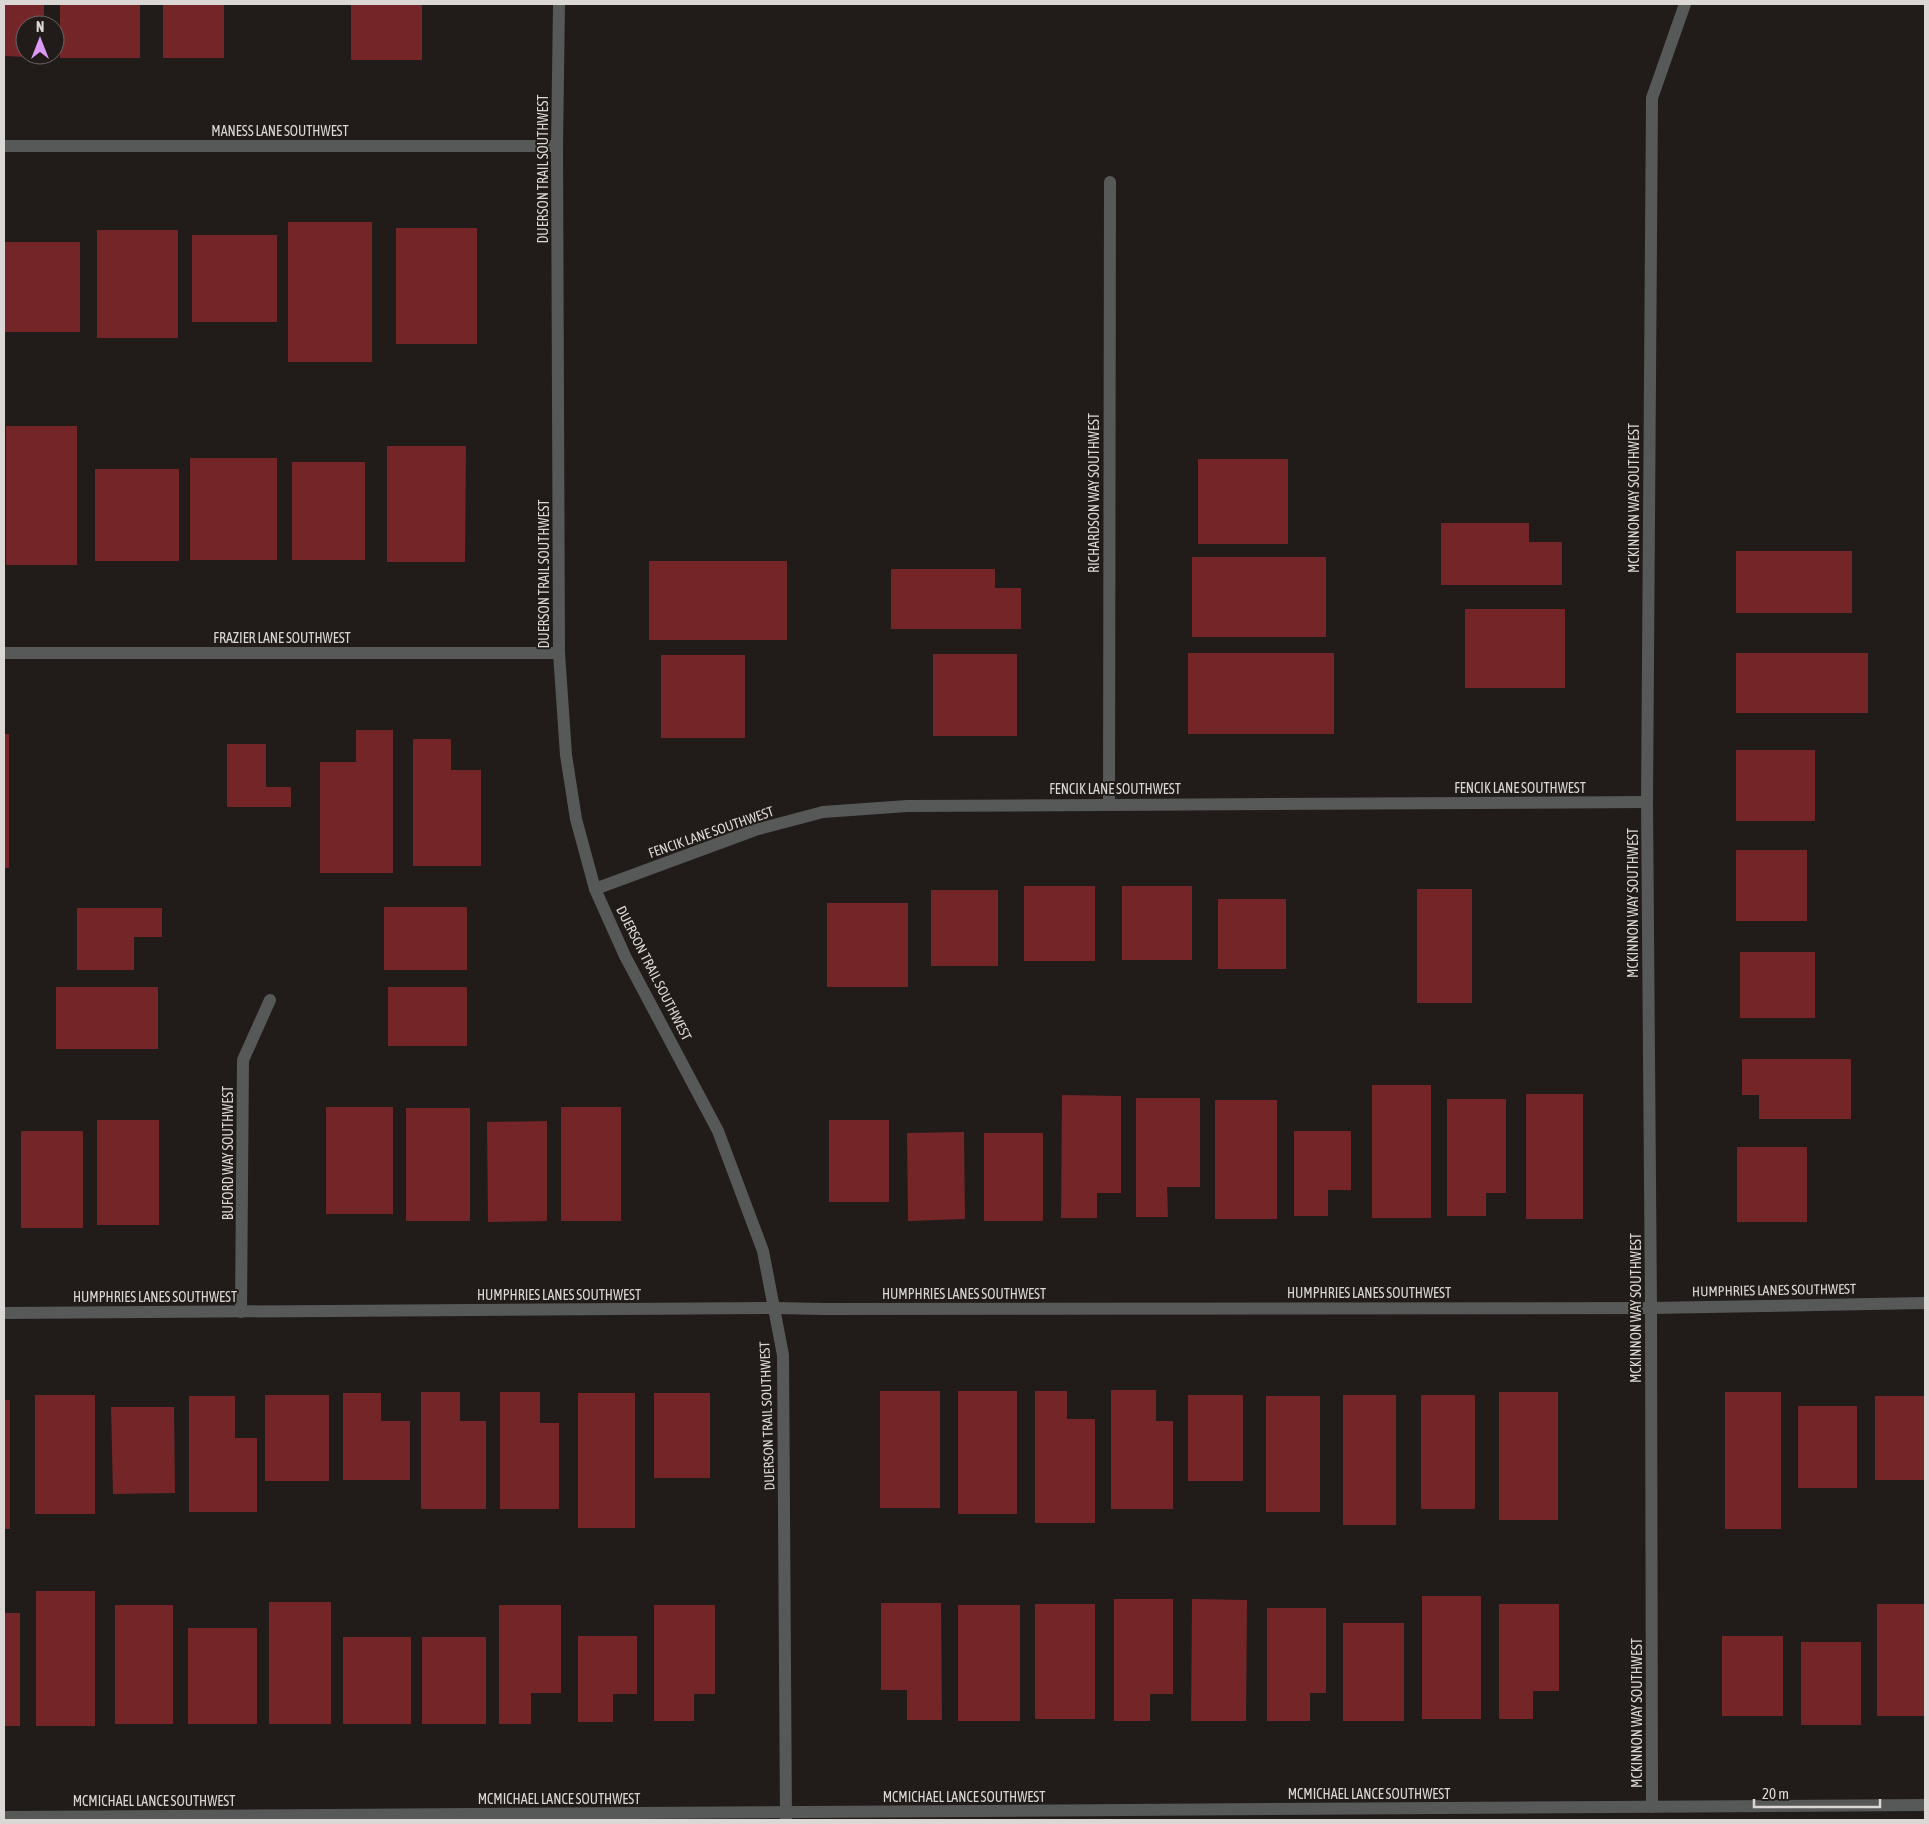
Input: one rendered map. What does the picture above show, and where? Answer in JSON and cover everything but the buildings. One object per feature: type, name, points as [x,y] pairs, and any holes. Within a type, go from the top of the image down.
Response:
[{"type":"street","name":"DUERSON TRAIL SOUTHWEST","points":[[558,4],[559,653],[566,755],[576,819],[595,889],[625,956],[718,1131],[764,1251],[783,1355],[786,1817]]},
{"type":"street","name":"MCKINNON WAY SOUTHWEST","points":[[1652,1807],[1647,802],[1652,98],[1685,4]]},
{"type":"street","name":"MANESS LANE SOUTHWEST","points":[[4,146],[557,146]]},
{"type":"street","name":"RICHARDSON WAY SOUTHWEST","points":[[1109,804],[1110,182]]},
{"type":"street","name":"FRAZIER LANE SOUTHWEST","points":[[4,653],[559,653]]},
{"type":"street","name":"FENCIK LANE SOUTHWEST","points":[[595,889],[755,830],[823,812],[907,806],[1647,802]]},
{"type":"street","name":"BUFORD WAY SOUTHWEST","points":[[242,1312],[243,1060],[270,1000]]},
{"type":"street","name":"HUMPHRIES LANES SOUTHWEST","points":[[4,1313],[775,1308],[1651,1308],[1925,1303]]},
{"type":"street","name":"MCMICHAEL LANCE SOUTHWEST","points":[[4,1817],[786,1817],[1925,1805]]}]
